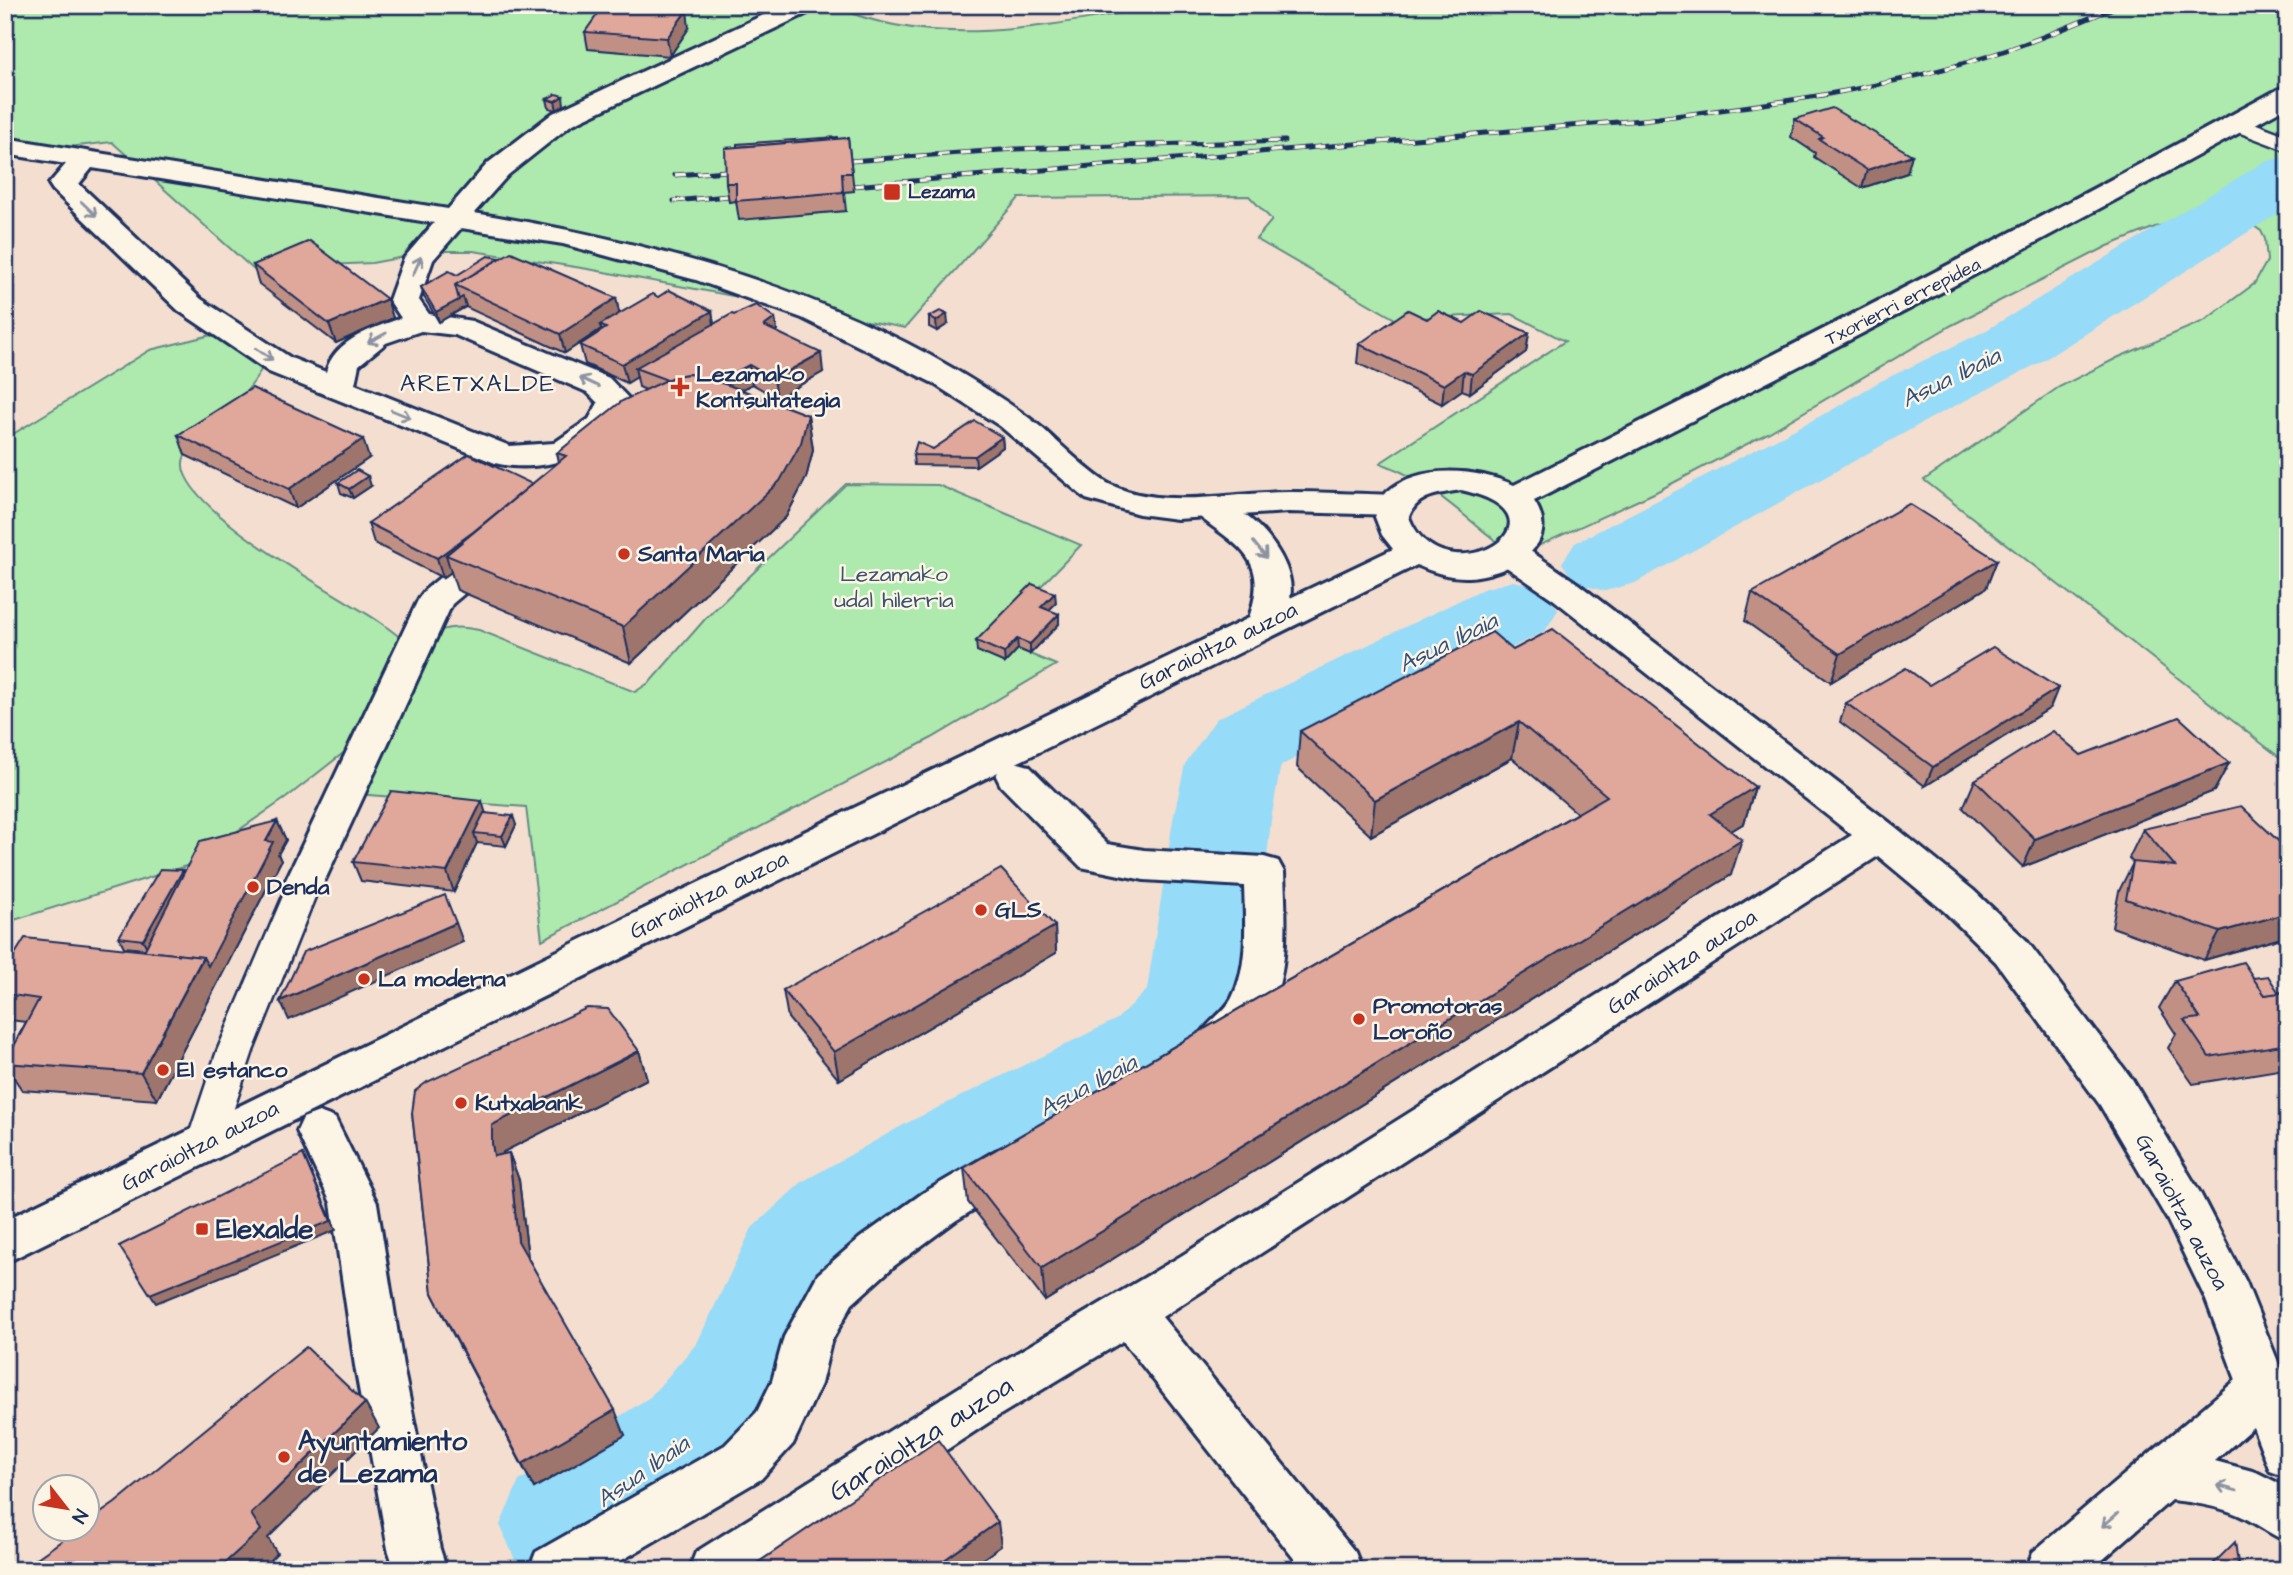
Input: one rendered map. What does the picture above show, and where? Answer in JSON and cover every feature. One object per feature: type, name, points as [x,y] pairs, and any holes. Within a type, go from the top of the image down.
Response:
[{"type":"street","points":[[419,322],[404,300],[419,258],[498,169],[562,119],[805,5]]},
{"type":"street","name":"Txorierri errepidea","points":[[1512,499],[1872,318],[2288,95]]},
{"type":"street","points":[[5,146],[565,236],[706,274],[813,312],[942,375],[1011,419],[1098,492],[1139,504],[1177,508],[1287,502],[1395,505]]},
{"type":"street","points":[[85,160],[63,184],[190,305],[280,365],[507,456],[562,452],[602,425],[615,401],[598,385],[461,327],[419,322],[375,337],[344,361],[338,388]]},
{"type":"street","points":[[555,490],[562,452]]},
{"type":"street","points":[[1461,480],[1480,484],[1512,499],[1524,512],[1528,527],[1524,542],[1511,554],[1490,563],[1464,565],[1438,562],[1415,552],[1399,538],[1392,521],[1395,505],[1409,490],[1433,481],[1461,480]]},
{"type":"street","points":[[1208,507],[1250,537],[1271,564],[1274,590],[1265,624]]},
{"type":"street","points":[[305,882],[437,598],[521,528]]},
{"type":"street","name":"Garaioltza auzoa","points":[[5,1243],[1415,552]]},
{"type":"street","name":"Garaioltza auzoa","points":[[1511,554],[1566,591],[1880,836],[1959,901],[2011,951],[2116,1092],[2183,1205],[2229,1297],[2288,1454]]},
{"type":"street","points":[[1015,776],[1095,857],[1144,864],[1264,872],[1265,911],[1259,983],[1251,1007],[1234,1030],[1187,1059]]},
{"type":"street","name":"Garaioltza auzoa","points":[[715,1570],[983,1399],[1129,1313],[1880,836]]},
{"type":"street","points":[[319,1130],[354,1203],[379,1366],[414,1549],[421,1570]]},
{"type":"street","points":[[555,1570],[743,1462],[775,1428],[796,1384],[808,1337],[835,1289],[877,1252],[939,1207],[1045,1143]]},
{"type":"street","points":[[1129,1313],[1336,1570]]},
{"type":"street","points":[[2052,1570],[2263,1387]]},
{"type":"street","points":[[2161,1475],[2185,1477],[2256,1496],[2288,1517]]},
{"type":"lane","points":[[2238,124],[2288,144]]},
{"type":"lane","points":[[204,1144],[235,1051],[305,882]]},
{"type":"green space","points":[[5,5],[831,5],[872,20],[913,28],[956,31],[1041,26],[1169,5],[2288,5],[2288,764],[1924,480],[2059,387],[2119,357],[2204,321],[2254,284],[2267,261],[2265,239],[2261,231],[2249,223],[2216,216],[2196,218],[2155,227],[2108,246],[1952,325],[1768,433],[1654,493],[1516,556],[1434,492],[1380,463],[1565,341],[1512,314],[1395,319],[1256,239],[1272,220],[1249,196],[1019,198],[905,328],[588,269],[473,251],[436,251],[372,263],[326,265],[264,279],[112,142],[15,153],[5,159]]},
{"type":"green space","name":"Lezamako udal hilerria","points":[[236,329],[263,365],[246,391],[191,446],[184,458],[186,477],[203,499],[229,524],[298,572],[378,621],[412,647],[429,636],[451,628],[479,630],[635,692],[650,682],[706,618],[846,484],[938,485],[1081,545],[978,651],[1005,662],[1018,649],[1056,665],[932,738],[542,940],[526,807],[356,794],[384,721],[286,798],[186,866],[5,923],[5,439],[150,350]]},
{"type":"building","points":[[604,5],[687,10],[667,38],[585,32]]},
{"type":"building","points":[[556,94],[563,96],[555,101],[547,99]]},
{"type":"building","points":[[1832,108],[1912,155],[1867,170],[1819,139],[1823,137],[1795,119]]},
{"type":"building","points":[[848,138],[852,173],[842,173],[843,192],[736,201],[736,183],[726,183],[725,148]]},
{"type":"building","points":[[837,139],[737,147],[737,144]]},
{"type":"building","points":[[310,241],[387,299],[329,324],[253,265]]},
{"type":"building","points":[[511,252],[616,298],[560,334],[455,285]]},
{"type":"building","points":[[488,256],[500,258],[455,285],[459,300],[436,312],[421,287],[449,271],[457,275]]},
{"type":"building","points":[[669,290],[712,311],[622,364],[580,345],[606,328],[600,325],[653,294],[658,297]]},
{"type":"building","points":[[756,305],[775,318],[764,326],[821,353],[774,379],[749,365],[717,382],[689,374],[667,380],[635,368],[732,314]]},
{"type":"building","points":[[1408,310],[1427,319],[1438,311],[1464,323],[1481,311],[1529,333],[1472,374],[1464,371],[1444,385],[1359,344]]},
{"type":"building","points":[[940,311],[947,314],[936,321],[929,317]]},
{"type":"building","name":"Santa Maria","points":[[689,374],[728,385],[808,415],[801,443],[780,481],[623,627],[446,555],[566,456],[557,453],[622,401],[675,376]]},
{"type":"building","points":[[252,388],[363,439],[289,489],[178,435]]},
{"type":"building","points":[[975,421],[1002,437],[975,456],[913,455],[917,442],[933,449]]},
{"type":"building","points":[[469,454],[532,484],[437,558],[368,523]]},
{"type":"building","points":[[357,470],[368,476],[349,489],[338,483]]},
{"type":"building","points":[[1909,504],[1997,560],[1840,654],[1752,593]]},
{"type":"building","points":[[1032,584],[1055,593],[1041,607],[1059,614],[1030,644],[1017,639],[1004,653],[976,641]]},
{"type":"building","points":[[1553,629],[1755,787],[1710,814],[1742,840],[1042,1268],[964,1168],[1607,796],[1519,722],[1375,800],[1300,731],[1492,632],[1513,650]]},
{"type":"building","points":[[1993,647],[2058,688],[1933,767],[1846,703],[1906,668],[1929,685]]},
{"type":"building","points":[[2179,717],[2229,763],[2035,839],[1975,780],[2053,731],[2081,755]]},
{"type":"building","points":[[391,791],[482,801],[447,872],[353,862]]},
{"type":"building","points":[[2241,806],[2288,850],[2288,913],[2220,932],[2126,899],[2133,862],[2175,866],[2143,829]]},
{"type":"building","points":[[484,813],[513,816],[502,836],[474,833]]},
{"type":"building","points":[[277,821],[266,841],[273,842],[208,966],[203,957],[144,951],[200,841]]},
{"type":"building","points":[[160,869],[183,870],[143,940],[119,937]]},
{"type":"building","points":[[1001,869],[1055,926],[834,1052],[783,990]]},
{"type":"building","points":[[445,895],[456,923],[280,1001],[303,952]]},
{"type":"building","points":[[25,938],[203,957],[141,1073],[5,1063],[39,999],[5,994],[5,970]]},
{"type":"building","points":[[2243,962],[2265,995],[2288,991],[2288,1044],[2209,1057],[2184,1020],[2200,1018],[2175,981]]},
{"type":"building","points":[[2268,976],[2279,993],[2265,995],[2253,978]]},
{"type":"building","points":[[587,1008],[608,1009],[639,1051],[492,1125],[492,1144],[494,1156],[509,1153],[518,1241],[615,1410],[522,1464],[432,1293],[412,1113],[415,1091],[427,1082]]},
{"type":"building","points":[[303,1154],[331,1221],[150,1294],[119,1246]]},
{"type":"building","name":"Ayuntamiento de Lezama","points":[[306,1347],[365,1403],[251,1514],[261,1530],[217,1570],[20,1570],[57,1544],[102,1544],[102,1512]]},
{"type":"building","points":[[938,1440],[998,1522],[930,1570],[747,1570]]},
{"type":"building","points":[[2235,1542],[2239,1570],[2207,1570]]},
{"type":"waterway","name":"Asua Ibaia","points":[[1605,563],[1860,427],[1905,400],[2012,347],[2288,177]]},
{"type":"waterway","name":"Asua Ibaia","points":[[565,1525],[694,1438],[740,1383],[794,1264],[843,1217],[947,1157],[1155,1050],[1192,1012],[1202,982],[1222,820],[1233,764],[1249,742],[1514,610]]},
{"type":"railway","points":[[853,186],[1642,120],[1780,102],[1872,86],[1962,64],[2035,40],[2120,5]]},
{"type":"railway","points":[[850,161],[1015,149],[1285,141]]},
{"type":"railway","points":[[675,175],[727,171]]},
{"type":"railway","points":[[674,201],[728,196]]},
{"type":"place","name":"Lezama","points":[[892,192]]},
{"type":"place","name":"Lezamako Kontsultategia","points":[[680,387]]},
{"type":"place","name":"Santa Maria","points":[[624,554]]},
{"type":"place","name":"Denda","points":[[253,887]]},
{"type":"place","name":"GLS","points":[[981,910]]},
{"type":"place","name":"La moderna","points":[[364,979]]},
{"type":"place","name":"Promotoras Loroño","points":[[1359,1019]]},
{"type":"place","name":"El estanco","points":[[163,1070]]},
{"type":"place","name":"Kutxabank","points":[[461,1103]]},
{"type":"place","name":"Elexalde","points":[[202,1229]]},
{"type":"place","name":"Ayuntamiento de Lezama","points":[[284,1457]]},
{"type":"district","name":"ARETXALDE","points":[[478,384]]}]
